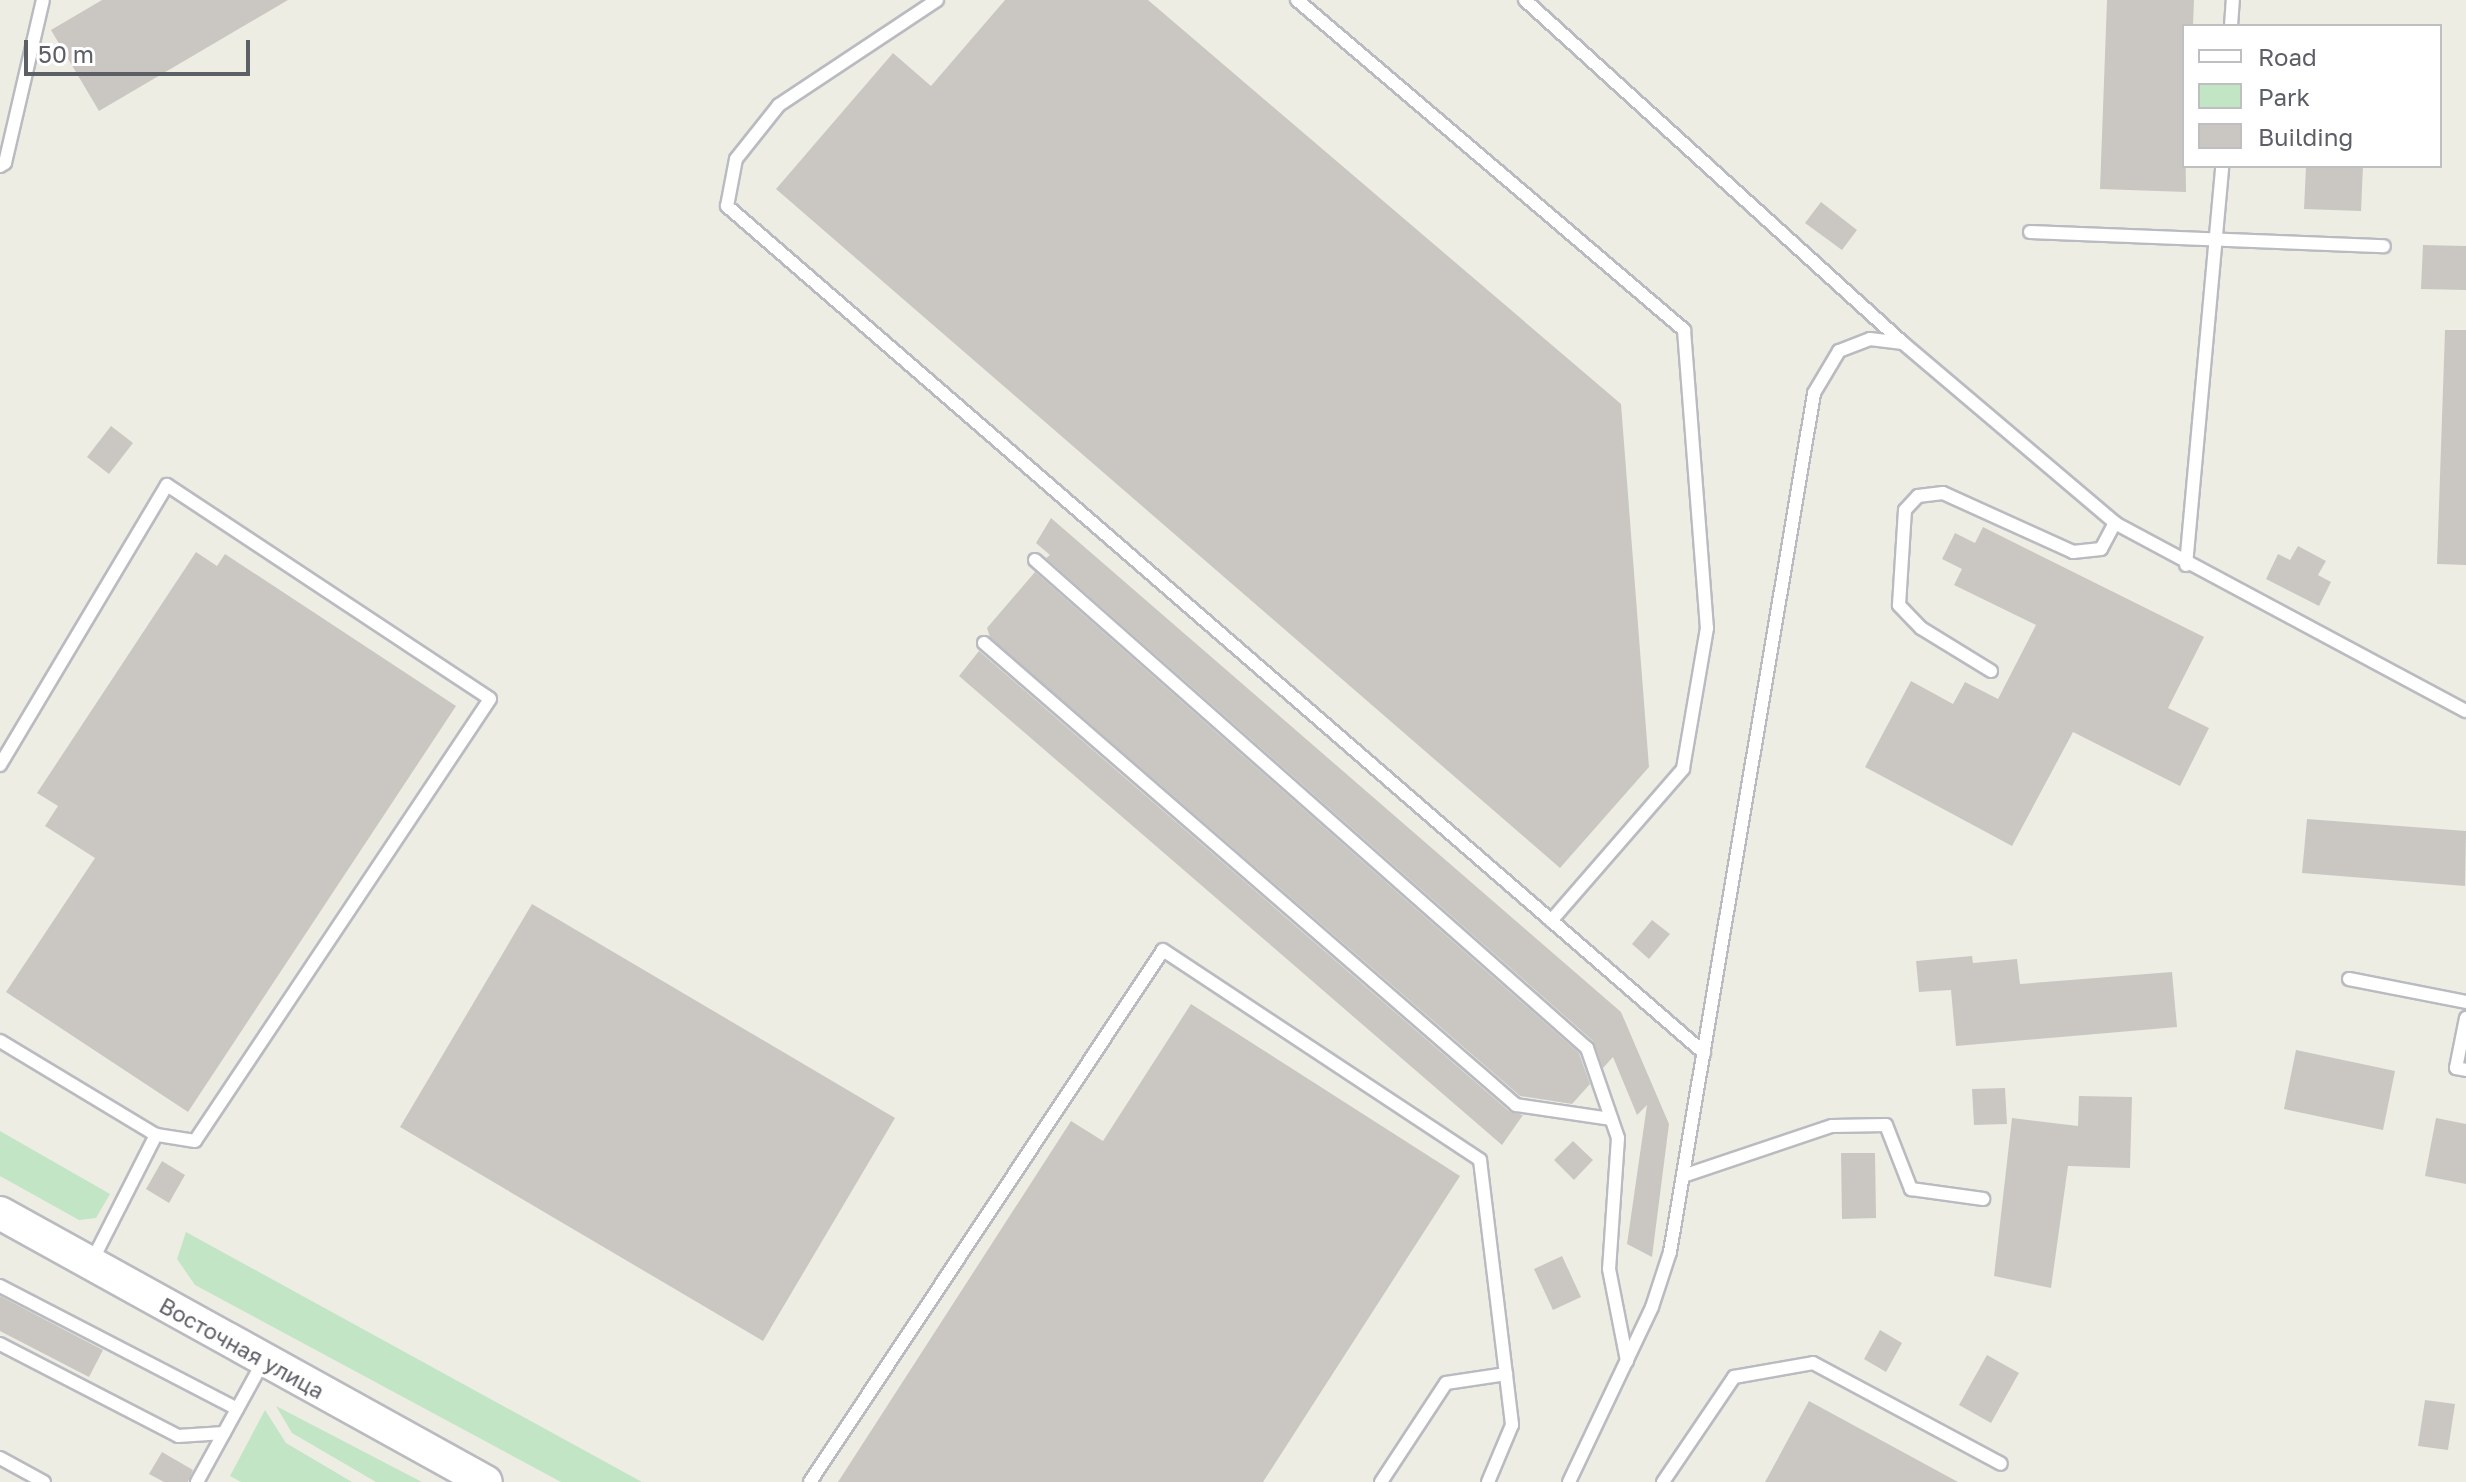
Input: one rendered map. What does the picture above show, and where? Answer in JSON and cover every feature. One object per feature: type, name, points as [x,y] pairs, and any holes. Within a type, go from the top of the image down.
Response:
[{"type":"street","name":"Восточная улица","points":[[0,1213],[478,1480]]},
{"type":"lane","points":[[0,166],[5,163],[43,0]]},
{"type":"lane","points":[[937,0],[779,105],[736,159],[727,206],[1704,1053]]},
{"type":"lane","points":[[1297,0],[1684,330],[1707,628],[1683,769],[1551,921]]},
{"type":"lane","points":[[1525,0],[1903,343],[2115,523],[2186,565],[2466,711]]},
{"type":"lane","points":[[2231,24],[2233,0]]},
{"type":"lane","points":[[2186,565],[2222,168]]},
{"type":"lane","points":[[2030,232],[2384,246]]},
{"type":"lane","points":[[1569,1482],[1627,1361],[1670,1252],[1814,393],[1839,351],[1870,339],[1903,343]]},
{"type":"lane","points":[[0,765],[167,485],[490,699],[195,1141],[156,1135],[0,1041]]},
{"type":"lane","points":[[1991,671],[1921,628],[1899,605],[1905,510],[1918,496],[1943,493],[2073,552],[2101,549],[2115,523]]},
{"type":"lane","points":[[1035,560],[1587,1048],[1618,1138],[1609,1269],[1627,1361]]},
{"type":"lane","points":[[984,643],[1516,1105],[1611,1119]]},
{"type":"lane","points":[[810,1482],[1163,950],[1480,1160],[1512,1425],[1488,1482]]},
{"type":"lane","points":[[2349,979],[2466,1002]]},
{"type":"lane","points":[[2466,1018],[2456,1068],[2466,1070]]},
{"type":"lane","points":[[1683,1176],[1832,1126],[1886,1125],[1911,1189],[1983,1199]]},
{"type":"lane","points":[[91,1263],[156,1135]]},
{"type":"lane","points":[[0,1286],[237,1409]]},
{"type":"lane","points":[[0,1344],[178,1436],[224,1433]]},
{"type":"lane","points":[[197,1482],[264,1362]]},
{"type":"lane","points":[[1663,1482],[1734,1377],[1813,1363],[2001,1464]]},
{"type":"lane","points":[[1381,1482],[1446,1383],[1506,1374]]},
{"type":"lane","points":[[0,1458],[44,1482]]},
{"type":"green space","points":[[0,1131],[110,1194],[96,1218],[79,1220],[0,1176]]},
{"type":"green space","points":[[186,1232],[642,1482],[561,1482],[195,1285],[177,1259]]},
{"type":"green space","points":[[276,1406],[422,1482],[376,1482],[292,1433]]},
{"type":"green space","points":[[265,1410],[286,1443],[352,1482],[241,1482],[230,1476]]},
{"type":"building","points":[[102,0],[288,0],[99,111],[51,30]]},
{"type":"building","points":[[1005,0],[1148,0],[1621,404],[1649,767],[1560,868],[776,189],[893,53],[931,86]]},
{"type":"building","points":[[2107,0],[2194,0],[2193,24],[2182,24],[2182,168],[2186,168],[2186,192],[2100,189]]},
{"type":"building","points":[[2306,168],[2363,168],[2361,211],[2304,209]]},
{"type":"building","points":[[1821,202],[1857,230],[1842,250],[1805,223]]},
{"type":"building","points":[[2423,245],[2466,246],[2466,290],[2421,289]]},
{"type":"building","points":[[2445,330],[2466,330],[2466,565],[2437,564]]},
{"type":"building","points":[[111,426],[133,443],[109,474],[87,457]]},
{"type":"building","points":[[1051,518],[1621,1012],[1669,1124],[1652,1257],[1627,1244],[1647,1105],[1637,1115],[1613,1057],[1603,1068],[1593,1041],[1046,558],[1050,555],[1036,543]]},
{"type":"building","points":[[1983,527],[2204,637],[2168,708],[2209,728],[2180,786],[2073,732],[2012,846],[1865,767],[1911,681],[1953,704],[1965,682],[1998,699],[2036,625],[1954,585],[1962,569],[1942,559],[1955,533],[1975,543]]},
{"type":"building","points":[[2298,546],[2326,561],[2318,575],[2331,582],[2319,606],[2266,579],[2278,554],[2290,560]]},
{"type":"building","points":[[196,552],[217,566],[225,554],[456,706],[188,1112],[6,992],[95,858],[45,826],[58,806],[37,793]]},
{"type":"building","points":[[1035,572],[1579,1053],[1590,1084],[1572,1104],[1520,1096],[990,637],[987,628]]},
{"type":"building","points":[[979,651],[1510,1112],[1523,1115],[1502,1145],[959,676]]},
{"type":"building","points":[[2307,819],[2466,831],[2465,886],[2302,873]]},
{"type":"building","points":[[532,904],[895,1118],[763,1341],[400,1127]]},
{"type":"building","points":[[1652,920],[1670,934],[1649,959],[1632,944]]},
{"type":"building","points":[[1972,956],[1973,963],[2017,959],[2020,984],[2172,972],[2177,1027],[1956,1046],[1951,990],[1919,992],[1916,961]]},
{"type":"building","points":[[1191,1004],[1460,1176],[1263,1482],[838,1482],[1071,1121],[1103,1141]]},
{"type":"building","points":[[2296,1050],[2395,1071],[2383,1130],[2284,1109]]},
{"type":"building","points":[[2005,1088],[2007,1124],[1974,1125],[1972,1089]]},
{"type":"building","points":[[2079,1096],[2132,1097],[2130,1168],[2068,1166],[2051,1288],[1994,1276],[2012,1118],[2078,1126]]},
{"type":"building","points":[[2436,1118],[2466,1124],[2466,1184],[2425,1176]]},
{"type":"building","points":[[1573,1141],[1593,1160],[1574,1180],[1554,1160]]},
{"type":"building","points":[[1841,1153],[1875,1153],[1876,1218],[1842,1219]]},
{"type":"building","points":[[162,1161],[185,1175],[169,1203],[146,1189]]},
{"type":"building","points":[[1562,1256],[1581,1297],[1553,1310],[1534,1269]]},
{"type":"building","points":[[0,1296],[103,1350],[89,1377],[0,1331]]},
{"type":"building","points":[[1880,1330],[1902,1343],[1886,1372],[1864,1359]]},
{"type":"building","points":[[1987,1355],[2019,1373],[1991,1423],[1959,1405]]},
{"type":"building","points":[[2425,1400],[2455,1404],[2448,1450],[2418,1446]]},
{"type":"building","points":[[1809,1401],[1958,1482],[1765,1482]]},
{"type":"building","points":[[162,1452],[193,1470],[188,1482],[164,1482],[149,1474]]}]
